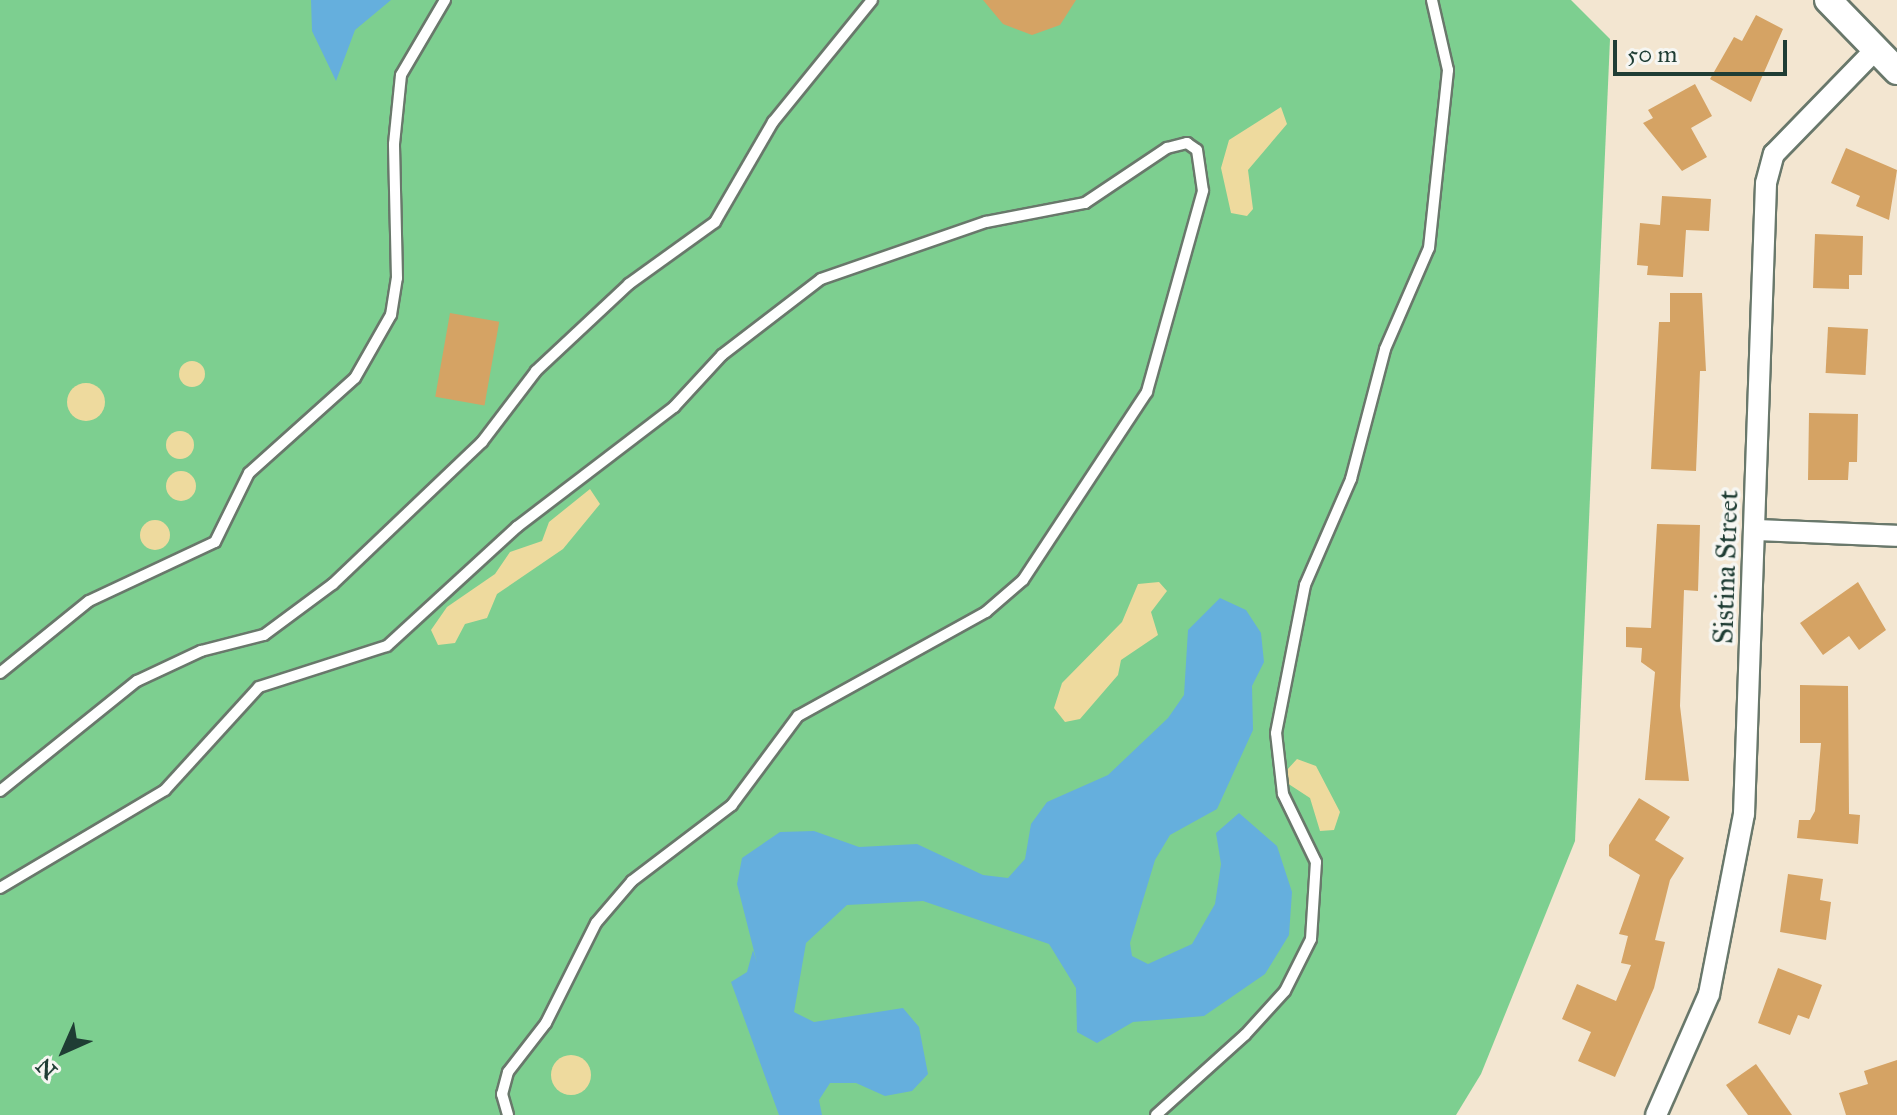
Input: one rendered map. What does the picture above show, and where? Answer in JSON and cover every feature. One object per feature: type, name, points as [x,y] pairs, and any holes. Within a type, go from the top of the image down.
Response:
[{"type":"street","points":[[1828,0],[1897,71]]},
{"type":"street","name":"Sistina Street","points":[[1656,1115],[1709,994],[1737,870],[1755,530],[1766,183],[1774,154],[1876,49]]},
{"type":"street","points":[[1755,530],[1897,536]]},
{"type":"lane","points":[[0,673],[89,601],[195,558],[215,542],[249,473],[355,378],[391,315],[397,278],[394,144],[401,75],[445,0]]},
{"type":"lane","points":[[0,791],[137,681],[201,651],[264,635],[333,584],[482,442],[536,371],[629,284],[715,222],[773,122],[872,0]]},
{"type":"lane","points":[[1156,1115],[1245,1035],[1301,966],[1311,939],[1316,862],[1283,794],[1276,733],[1305,585],[1351,479],[1385,349],[1429,248],[1448,70],[1432,0]]},
{"type":"lane","points":[[0,888],[165,790],[259,687],[387,646],[517,527],[674,407],[722,355],[821,279],[986,222],[1085,203],[1167,148],[1187,143],[1197,150],[1203,191],[1147,392],[1023,580],[986,612],[798,716],[732,805],[632,881],[596,923],[546,1023],[508,1072],[502,1094],[508,1115]]},
{"type":"green space","points":[[0,0],[1571,0],[1610,39],[1575,841],[1481,1074],[1456,1115],[0,1115]]},
{"type":"sand","points":[[1281,107],[1287,124],[1248,170],[1253,209],[1247,216],[1231,213],[1221,168],[1229,140]]},
{"type":"sand","points":[[192,361],[201,365],[205,374],[201,383],[192,387],[183,383],[179,374],[183,365]]},
{"type":"sand","points":[[86,383],[99,389],[105,402],[99,415],[86,421],[73,415],[67,402],[73,389]]},
{"type":"sand","points":[[180,431],[190,435],[194,445],[190,455],[180,459],[170,455],[166,445],[170,435]]},
{"type":"sand","points":[[181,471],[192,475],[196,486],[192,497],[181,501],[170,497],[166,486],[170,475]]},
{"type":"sand","points":[[590,489],[600,504],[563,549],[497,594],[487,618],[465,624],[455,643],[438,645],[431,630],[447,607],[495,574],[510,552],[542,541],[549,522]]},
{"type":"sand","points":[[155,520],[166,524],[170,535],[166,546],[155,550],[144,546],[140,535],[144,524]]},
{"type":"sand","points":[[1159,582],[1167,591],[1151,612],[1158,635],[1121,660],[1118,675],[1080,719],[1065,722],[1054,708],[1062,683],[1122,622],[1138,584]]},
{"type":"sand","points":[[1297,759],[1316,766],[1340,812],[1334,830],[1320,831],[1310,798],[1287,783],[1286,771]]},
{"type":"sand","points":[[571,1055],[585,1061],[591,1075],[585,1089],[571,1095],[557,1089],[551,1075],[557,1061]]},
{"type":"water","points":[[311,0],[391,0],[355,30],[336,81],[312,31]]},
{"type":"water","points":[[1220,598],[1246,610],[1261,633],[1264,662],[1252,686],[1253,730],[1217,809],[1170,835],[1155,860],[1130,943],[1132,956],[1148,964],[1192,944],[1215,904],[1221,864],[1216,833],[1239,813],[1277,846],[1292,892],[1289,935],[1265,974],[1204,1016],[1133,1022],[1097,1043],[1077,1032],[1076,988],[1049,944],[923,901],[847,905],[806,943],[794,1012],[814,1022],[903,1008],[919,1027],[928,1074],[912,1091],[885,1096],[856,1083],[830,1083],[819,1100],[822,1115],[779,1115],[731,982],[747,972],[753,950],[757,963],[737,884],[742,858],[780,832],[814,831],[859,847],[917,844],[983,875],[1008,878],[1025,859],[1031,824],[1047,802],[1108,775],[1168,718],[1184,695],[1188,630]]},
{"type":"building","points":[[983,0],[1076,0],[1060,25],[1032,35],[1003,24]]},
{"type":"building","points":[[1756,15],[1783,29],[1751,102],[1710,79],[1734,37],[1742,41]]},
{"type":"building","points":[[1695,84],[1712,116],[1691,128],[1707,157],[1682,171],[1643,123],[1653,118],[1648,110]]},
{"type":"building","points":[[1846,148],[1897,170],[1889,220],[1856,206],[1860,196],[1831,183]]},
{"type":"building","points":[[1662,196],[1711,199],[1709,231],[1686,230],[1683,277],[1647,275],[1648,266],[1637,265],[1640,223],[1660,225]]},
{"type":"building","points":[[1815,234],[1863,236],[1862,275],[1849,275],[1849,289],[1813,288]]},
{"type":"building","points":[[1670,293],[1702,293],[1706,371],[1700,371],[1696,471],[1651,469],[1659,322],[1670,322]]},
{"type":"building","points":[[450,313],[499,322],[484,405],[435,397]]},
{"type":"building","points":[[1828,327],[1868,329],[1866,375],[1826,373]]},
{"type":"building","points":[[1809,413],[1858,414],[1857,462],[1849,462],[1848,480],[1808,480]]},
{"type":"building","points":[[1657,524],[1700,525],[1698,591],[1684,590],[1680,706],[1689,781],[1645,780],[1655,672],[1641,662],[1642,648],[1626,647],[1626,627],[1651,628]]},
{"type":"building","points":[[1858,582],[1886,630],[1859,650],[1849,636],[1823,655],[1800,623]]},
{"type":"building","points":[[1800,685],[1848,686],[1849,814],[1860,815],[1858,844],[1797,838],[1799,820],[1810,820],[1815,811],[1821,743],[1800,743]]},
{"type":"building","points":[[1639,798],[1670,817],[1655,840],[1684,858],[1670,880],[1655,940],[1665,942],[1654,988],[1615,1077],[1578,1061],[1591,1032],[1562,1019],[1577,984],[1616,1001],[1631,965],[1621,963],[1628,936],[1619,934],[1640,875],[1609,856],[1609,845]]},
{"type":"building","points":[[1788,874],[1823,879],[1820,900],[1831,902],[1826,940],[1780,932]]},
{"type":"building","points":[[1778,968],[1822,985],[1809,1019],[1798,1015],[1790,1035],[1758,1023]]},
{"type":"building","points":[[1897,1060],[1897,1115],[1846,1115],[1839,1093],[1868,1084],[1864,1071]]},
{"type":"building","points":[[1756,1064],[1792,1115],[1748,1115],[1726,1085]]}]
